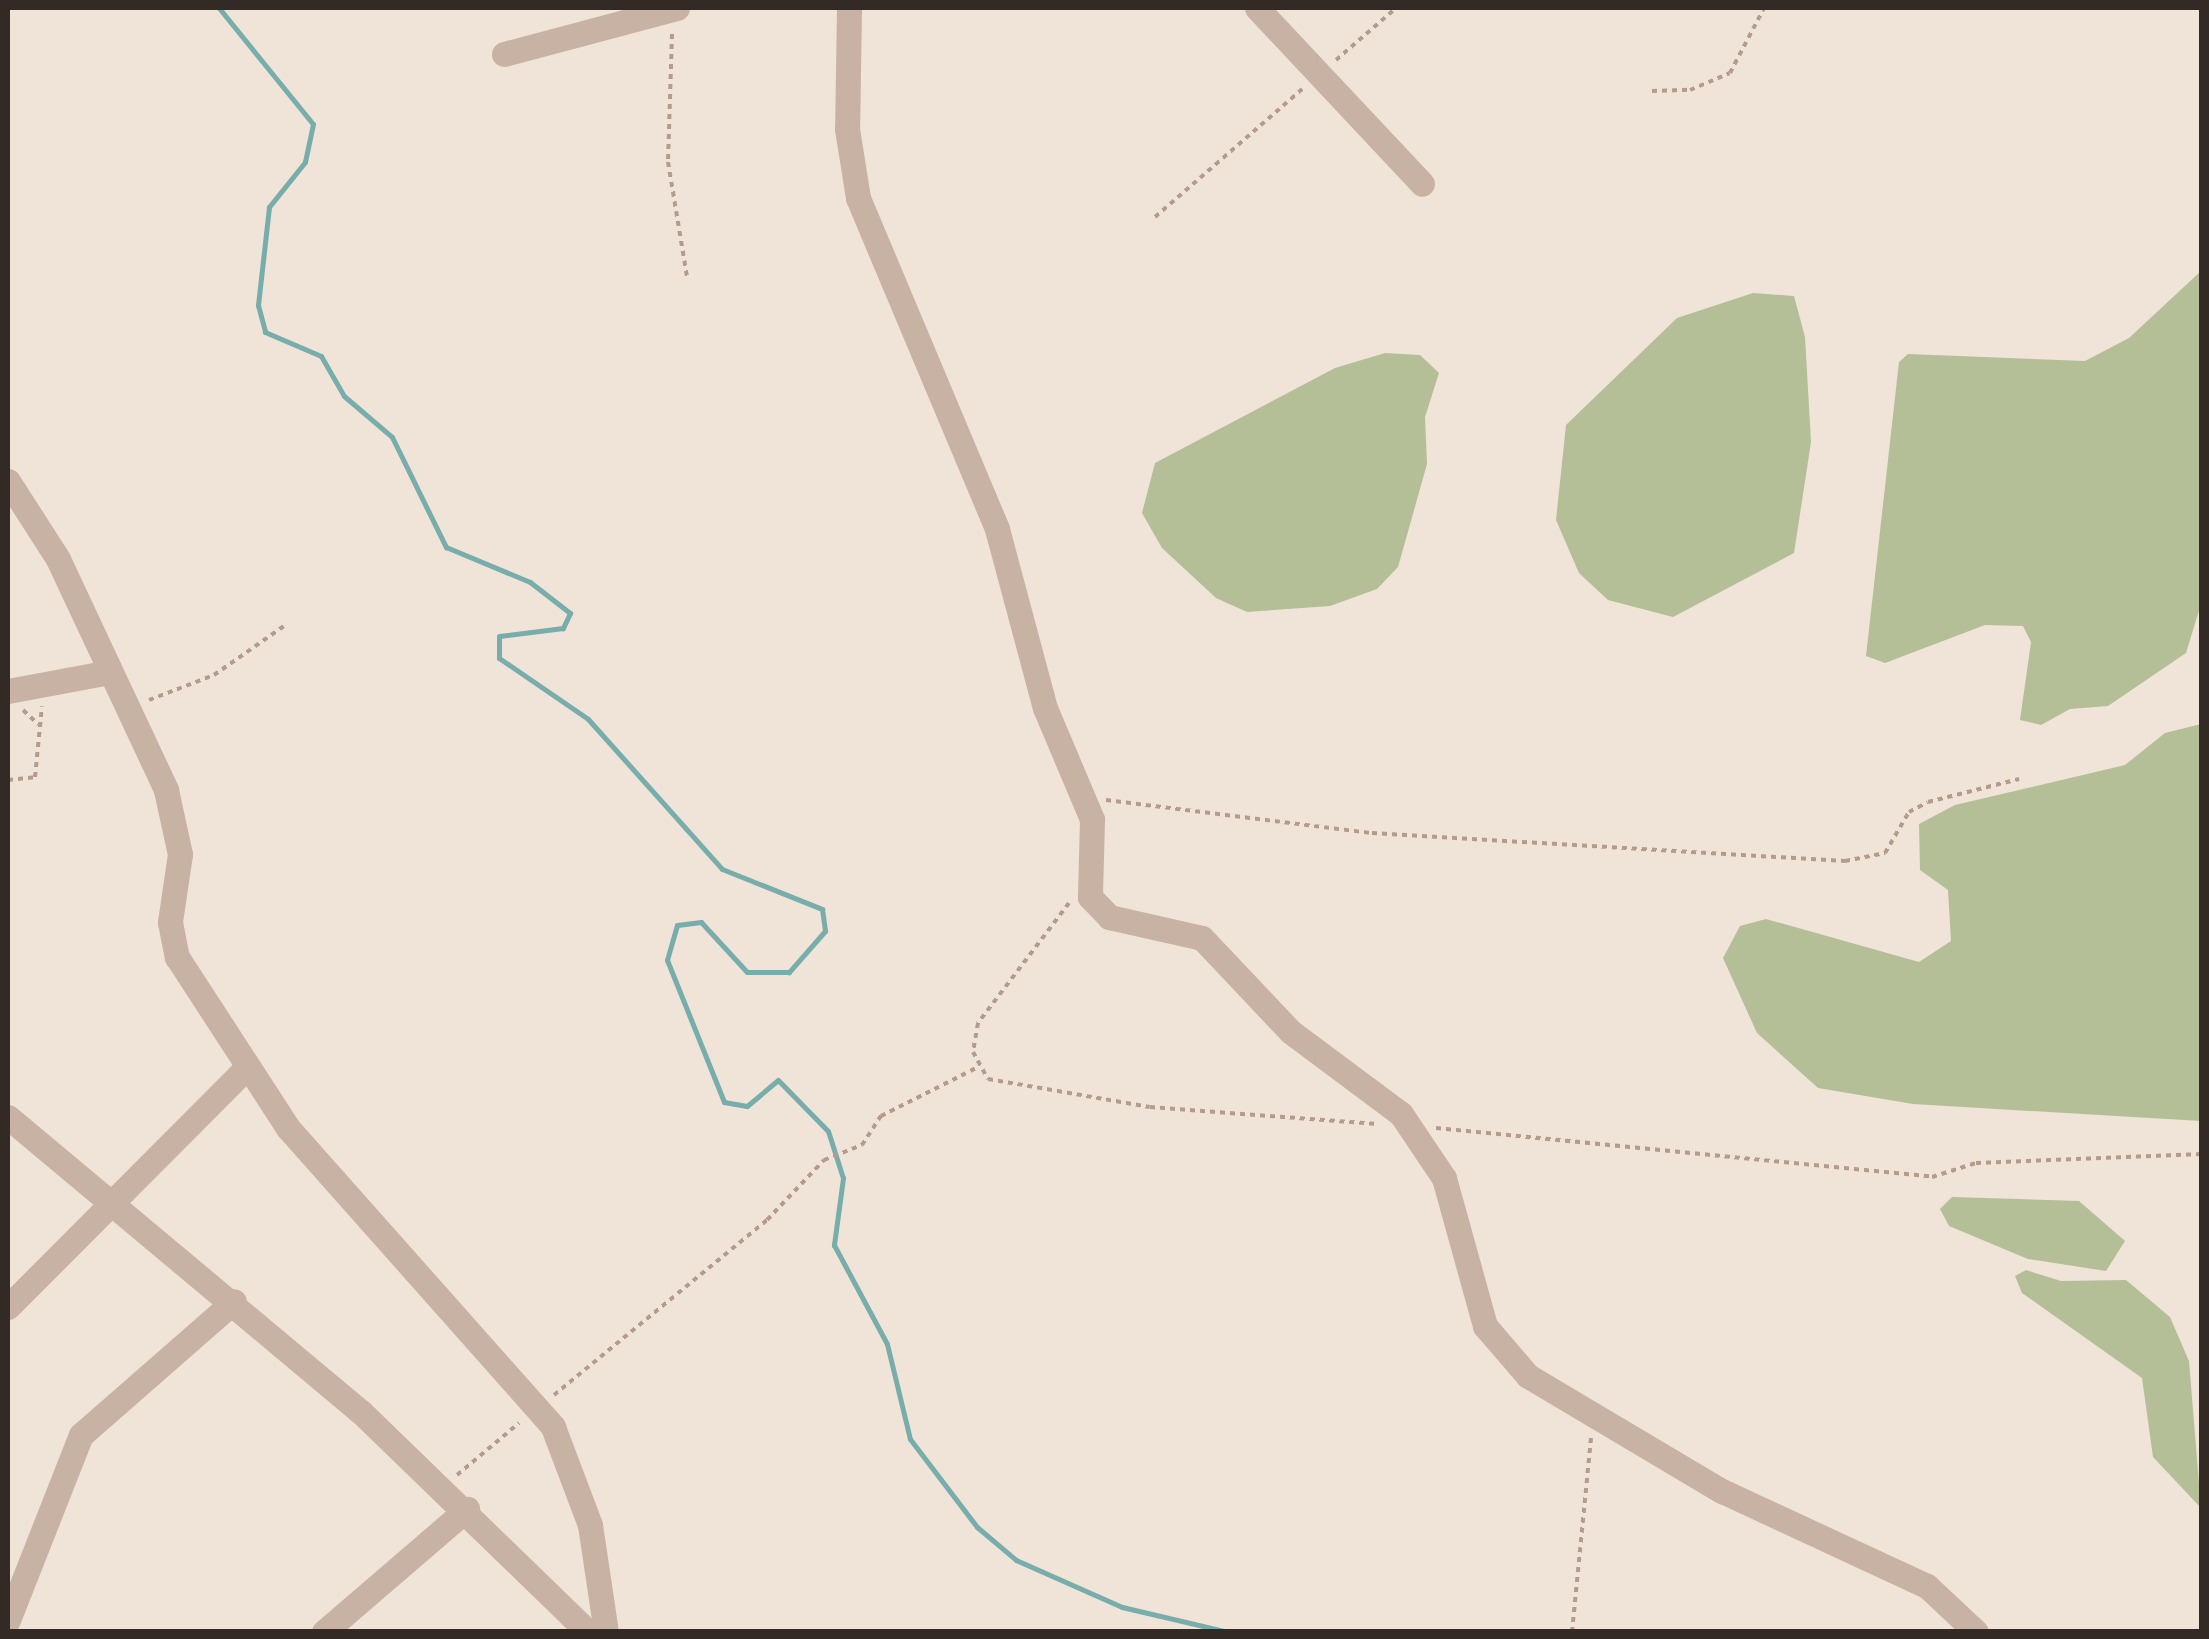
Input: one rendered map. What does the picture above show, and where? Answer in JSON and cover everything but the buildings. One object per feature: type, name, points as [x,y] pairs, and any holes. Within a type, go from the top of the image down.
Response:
[{"type":"street","points":[[504,54],[672,8]]},
{"type":"street","points":[[850,8],[847,130],[868,234],[985,496],[1045,708],[1084,796],[1093,834],[1090,898],[1110,917],[1202,938],[1291,1032],[1412,1126],[1444,1178],[1495,1343],[1583,1414],[1927,1586],[1976,1632]]},
{"type":"street","points":[[1257,8],[1422,184]]},
{"type":"street","points":[[8,481],[58,560],[104,673],[176,825],[170,942],[246,1069],[393,1250],[539,1407],[576,1476],[606,1632]]},
{"type":"street","points":[[8,691],[104,673]]},
{"type":"street","points":[[8,1306],[246,1069]]},
{"type":"street","points":[[8,1118],[234,1301],[467,1509],[588,1632]]},
{"type":"street","points":[[8,1620],[82,1435],[234,1301]]},
{"type":"street","points":[[324,1632],[467,1509]]},
{"type":"path","points":[[672,8],[674,64],[668,162],[687,276]]},
{"type":"path","points":[[1154,217],[1396,8]]},
{"type":"path","points":[[1652,91],[1690,90],[1730,73],[1764,8]]},
{"type":"path","points":[[121,709],[214,675],[284,626]]},
{"type":"path","points":[[8,780],[35,777],[53,684]]},
{"type":"path","points":[[1084,796],[1372,832],[1845,861],[1885,853],[1909,812],[1928,802],[2018,780]]},
{"type":"path","points":[[1088,880],[990,999],[973,1039],[978,1067],[1000,1085],[1050,1095],[1932,1177],[1976,1163],[2202,1154]]},
{"type":"path","points":[[443,1487],[682,1286],[778,1211],[824,1160],[862,1146],[880,1116],[978,1067]]},
{"type":"path","points":[[1572,1632],[1592,1472],[1583,1414]]},
{"type":"green space","points":[[2201,271],[2201,604],[2186,653],[2108,706],[2070,709],[2041,725],[2020,720],[2031,642],[2023,626],[1985,625],[1885,663],[1866,656],[1899,362],[1908,354],[2085,361],[2129,338]]},
{"type":"green space","points":[[1753,293],[1794,296],[1805,337],[1811,442],[1794,553],[1673,617],[1608,600],[1579,573],[1556,520],[1566,425],[1677,318]]},
{"type":"green space","points":[[1385,353],[1420,355],[1439,373],[1425,417],[1427,464],[1398,567],[1377,589],[1330,606],[1247,612],[1216,598],[1162,548],[1142,513],[1155,463],[1335,368]]},
{"type":"green space","points":[[2201,724],[2201,1121],[1913,1104],[1818,1088],[1757,1033],[1723,958],[1740,926],[1766,919],[1919,962],[1951,941],[1948,890],[1920,870],[1919,824],[1955,805],[2125,765],[2165,733]]},
{"type":"green space","points":[[1952,1197],[2079,1201],[2125,1241],[2106,1271],[2028,1259],[1949,1226],[1940,1209]]},
{"type":"green space","points":[[2026,1270],[2061,1281],[2126,1280],[2170,1317],[2189,1361],[2201,1508],[2153,1457],[2142,1378],[2022,1293],[2015,1276]]},
{"type":"waterway","points":[[219,8],[313,124],[305,162],[269,207],[258,305],[265,332],[321,356],[344,396],[392,437],[446,547],[530,582],[570,613],[563,628],[499,636],[499,658],[588,719],[722,869],[822,909],[825,931],[789,972],[747,972],[701,922],[677,925],[667,960],[724,1102],[747,1106],[778,1080],[828,1131],[843,1178],[834,1245],[887,1344],[910,1439],[977,1527],[1016,1560],[1122,1607],[1229,1632]]}]
